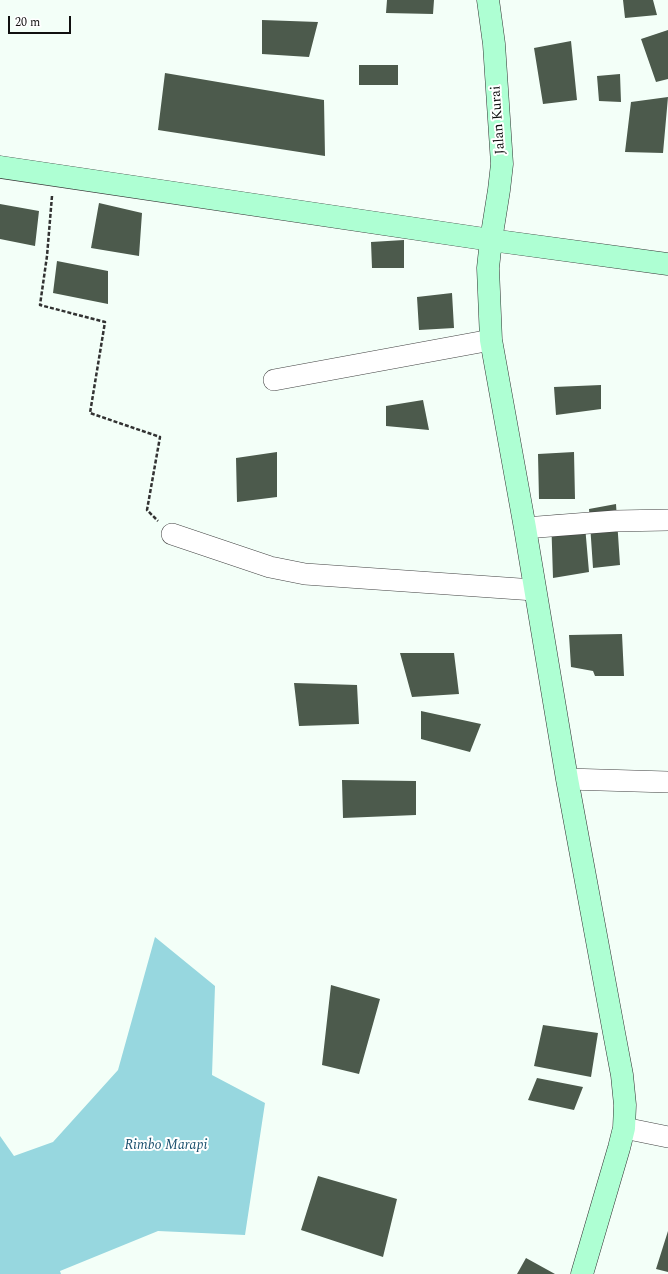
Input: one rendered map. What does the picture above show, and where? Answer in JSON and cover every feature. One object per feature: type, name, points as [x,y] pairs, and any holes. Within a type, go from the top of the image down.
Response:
[{"type":"street","name":"Jalan Kurai","points":[[488,0],[494,44],[502,164],[500,190],[491,240],[488,268],[491,340],[525,528],[534,590],[567,779],[622,1075],[625,1105],[624,1128],[619,1148],[582,1274]]},
{"type":"street","points":[[0,167],[491,240],[668,264]]},
{"type":"street","points":[[274,380],[491,340]]},
{"type":"street","points":[[525,528],[616,521],[668,520]]},
{"type":"street","points":[[172,534],[270,567],[304,574],[534,590]]},
{"type":"street","points":[[567,779],[668,782]]},
{"type":"street","points":[[624,1128],[668,1136]]},
{"type":"path","points":[[53,175],[47,256],[40,305],[105,322],[90,413],[160,437],[147,510],[172,534]]},
{"type":"green space","name":"Rimbo Marapi","points":[[155,937],[215,986],[212,1075],[265,1103],[245,1235],[158,1231],[60,1271],[61,1274],[0,1274],[0,1136],[14,1156],[53,1142],[118,1070]]},
{"type":"building","points":[[387,0],[434,0],[433,14],[386,13]]},
{"type":"building","points":[[623,0],[653,0],[657,15],[625,18]]},
{"type":"building","points":[[262,20],[318,22],[309,57],[262,54]]},
{"type":"building","points":[[668,30],[668,79],[656,82],[641,39]]},
{"type":"building","points":[[571,41],[577,100],[543,104],[534,48]]},
{"type":"building","points":[[359,65],[398,65],[398,85],[359,85]]},
{"type":"building","points":[[165,73],[324,100],[325,156],[158,130]]},
{"type":"building","points":[[620,74],[621,102],[599,101],[597,76]]},
{"type":"building","points":[[668,97],[663,153],[625,152],[631,102]]},
{"type":"building","points":[[99,203],[142,213],[139,256],[91,248]]},
{"type":"building","points":[[0,204],[39,211],[35,246],[0,239]]},
{"type":"building","points":[[404,240],[404,268],[372,268],[371,242]]},
{"type":"building","points":[[57,261],[108,271],[108,304],[53,293]]},
{"type":"building","points":[[452,293],[454,328],[419,330],[417,297]]},
{"type":"building","points":[[601,385],[601,409],[556,415],[554,387]]},
{"type":"building","points":[[423,400],[429,430],[386,426],[386,406]]},
{"type":"building","points":[[277,452],[277,497],[237,502],[236,458]]},
{"type":"building","points":[[574,452],[575,499],[539,499],[538,454]]},
{"type":"building","points":[[616,504],[620,565],[593,568],[589,509]]},
{"type":"building","points":[[584,514],[589,572],[553,578],[551,515]]},
{"type":"building","points":[[622,634],[624,676],[595,676],[593,671],[571,667],[569,635]]},
{"type":"building","points":[[400,653],[454,653],[459,694],[412,697]]},
{"type":"building","points":[[294,683],[357,685],[359,724],[299,726]]},
{"type":"building","points":[[421,711],[481,724],[470,752],[421,739]]},
{"type":"building","points":[[342,780],[416,781],[416,815],[343,818]]},
{"type":"building","points":[[331,985],[380,999],[359,1074],[322,1065]]},
{"type":"building","points":[[543,1025],[598,1033],[591,1077],[534,1066]]},
{"type":"building","points":[[537,1078],[583,1087],[574,1110],[528,1100]]},
{"type":"building","points":[[318,1176],[397,1199],[383,1257],[301,1230]]},
{"type":"building","points":[[668,1231],[668,1272],[656,1269]]},
{"type":"building","points":[[526,1258],[555,1274],[517,1274]]}]
